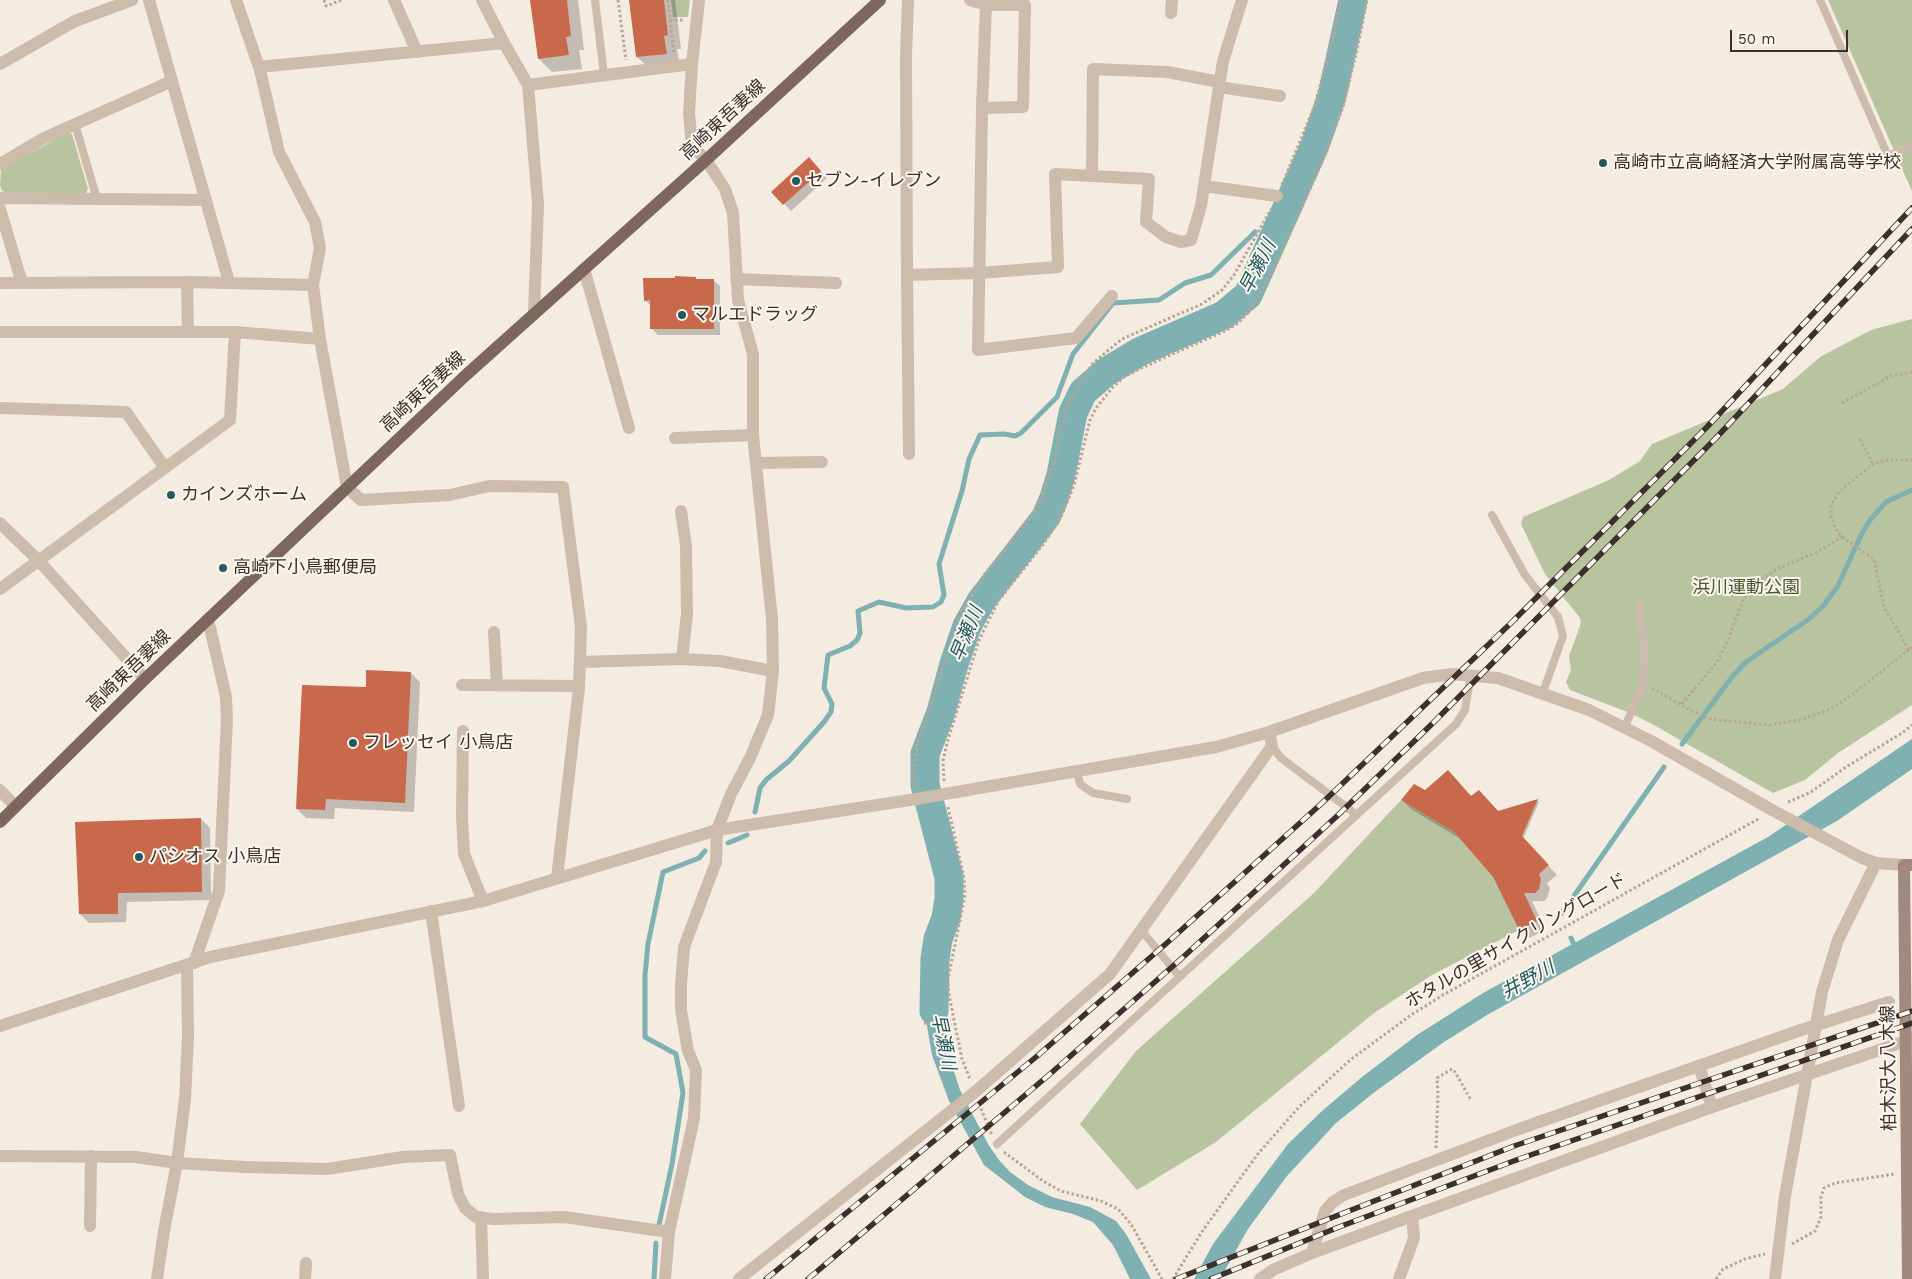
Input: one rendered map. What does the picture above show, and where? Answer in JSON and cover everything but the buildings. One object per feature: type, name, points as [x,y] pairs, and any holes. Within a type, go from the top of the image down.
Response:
[{"type":"main road","name":"高崎東吾妻線","points":[[0,822],[208,619],[466,374],[706,160],[880,0]]},
{"type":"main road","name":"柏木沢大八木線","points":[[1908,865],[1910,1172],[1908,1279]]},
{"type":"street","points":[[0,64],[76,21],[132,0]]},
{"type":"street","points":[[148,0],[229,282]]},
{"type":"street","points":[[236,0],[258,67],[280,152],[315,222],[320,248],[313,285],[320,339],[347,487],[361,500],[450,495],[489,486],[563,487],[581,627],[579,686],[557,878]]},
{"type":"street","points":[[394,0],[416,52]]},
{"type":"street","points":[[482,0],[528,85],[538,204],[534,314]]},
{"type":"street","points":[[665,1279],[669,1232],[694,1118],[696,1070],[688,1051],[681,1010],[684,947],[716,862],[716,830],[768,715],[773,671],[772,619],[753,435],[752,354],[738,300],[733,213],[725,188],[706,160],[692,146],[689,113],[699,0]]},
{"type":"street","points":[[908,0],[906,56],[909,454]]},
{"type":"street","points":[[970,0],[986,5],[1025,5],[1023,107],[982,108]]},
{"type":"street","points":[[907,275],[978,273],[1058,267],[1055,174],[1149,179],[1146,222],[1166,237],[1181,242],[1191,240],[1204,186],[1219,84],[1242,0]]},
{"type":"street","points":[[986,5],[978,273],[978,350],[1076,338],[1112,296]]},
{"type":"street","points":[[258,67],[504,43]]},
{"type":"street","points":[[528,85],[692,64]]},
{"type":"street","points":[[1092,176],[1093,69],[1167,72],[1280,96]]},
{"type":"street","points":[[0,164],[44,138],[172,81]]},
{"type":"street","points":[[1204,186],[1277,196]]},
{"type":"street","points":[[0,198],[206,200]]},
{"type":"street","points":[[0,209],[22,283]]},
{"type":"street","points":[[584,269],[629,428]]},
{"type":"street","points":[[736,279],[836,282]]},
{"type":"street","points":[[187,282],[188,332]]},
{"type":"street","points":[[0,283],[229,282],[313,285]]},
{"type":"street","points":[[0,332],[235,332],[320,339]]},
{"type":"street","points":[[0,588],[230,420],[235,332]]},
{"type":"street","points":[[0,408],[126,412],[165,468]]},
{"type":"street","points":[[675,438],[753,435]]},
{"type":"street","points":[[756,463],[822,462]]},
{"type":"street","points":[[681,511],[686,546],[687,614],[682,659]]},
{"type":"street","points":[[0,523],[39,561],[146,679]]},
{"type":"street","points":[[157,1279],[177,1163],[185,1099],[190,964],[219,891],[226,698],[208,619]]},
{"type":"street","points":[[494,632],[497,685]]},
{"type":"street","points":[[580,662],[682,659],[720,661],[773,671]]},
{"type":"street","points":[[0,1026],[210,957],[483,901],[716,830],[1216,748],[1269,732],[1423,678],[1452,674],[1470,674],[1498,678],[1589,710],[1781,808],[1828,840],[1862,858],[1876,862],[1908,865]]},
{"type":"street","points":[[462,685],[579,686]]},
{"type":"street","points":[[463,731],[462,815],[464,854],[483,901]]},
{"type":"street","points":[[740,1279],[973,1093],[1110,974],[1272,746],[1269,732]]},
{"type":"street","points":[[0,790],[15,806]]},
{"type":"street","points":[[1775,1279],[1785,1196],[1822,992],[1838,940],[1876,862]]},
{"type":"street","points":[[431,911],[459,1106]]},
{"type":"street","points":[[1312,1253],[1325,1211],[1333,1202],[1344,1195],[1519,1129],[1815,1025],[1889,1002]]},
{"type":"street","points":[[1260,1279],[1273,1270],[1312,1253],[1412,1216],[1712,1106],[1909,1040]]},
{"type":"street","points":[[1700,1066],[1712,1106]]},
{"type":"street","points":[[0,1156],[136,1157],[177,1163],[245,1167],[327,1168],[403,1157],[450,1155],[458,1194],[465,1208],[476,1217],[494,1219],[564,1217],[669,1232]]},
{"type":"street","points":[[90,1226],[91,1156]]},
{"type":"street","points":[[1399,1279],[1414,1238],[1412,1216]]},
{"type":"street","points":[[481,1218],[483,1279]]},
{"type":"street","points":[[305,1279],[306,1263]]},
{"type":"lane","points":[[595,0],[604,75]]},
{"type":"lane","points":[[1820,0],[1888,156],[1912,146]]},
{"type":"lane","points":[[75,124],[97,199]]},
{"type":"lane","points":[[1492,515],[1525,576],[1558,617],[1563,636],[1542,692]]},
{"type":"lane","points":[[1625,727],[1643,683],[1644,646],[1639,605]]},
{"type":"lane","points":[[997,1144],[1456,724],[1465,710],[1470,674]]},
{"type":"lane","points":[[1272,746],[1281,758],[1356,815]]},
{"type":"lane","points":[[1077,771],[1080,784],[1093,793],[1126,799]]},
{"type":"lane","points":[[1141,930],[1180,977]]},
{"type":"path","points":[[324,0],[326,6],[342,0]]},
{"type":"path","points":[[618,0],[626,61],[635,60]]},
{"type":"path","points":[[668,0],[674,56]]},
{"type":"path","points":[[918,798],[913,772],[918,742],[960,615],[984,575],[1038,507],[1054,463],[1060,431],[1070,400],[1093,363],[1122,339],[1202,304],[1222,290],[1234,275],[1277,196],[1315,105],[1341,0]]},
{"type":"path","points":[[1162,1279],[1131,1224],[1118,1209],[1101,1201],[1052,1187],[1005,1153],[988,1129],[973,1093],[952,1025],[948,979],[965,895],[964,878],[944,794],[943,761],[946,743],[979,640],[999,600],[1044,543],[1061,517],[1074,485],[1090,420],[1096,408],[1112,387],[1124,377],[1224,332],[1237,324],[1252,307],[1274,269],[1322,162],[1343,107],[1367,0]]},
{"type":"path","points":[[1842,403],[1891,376],[1912,372]]},
{"type":"path","points":[[1860,439],[1873,464]]},
{"type":"path","points":[[1643,683],[1710,718],[1737,723],[1769,725],[1799,720],[1831,709],[1911,649],[1884,607],[1874,559],[1842,537],[1835,528],[1831,515],[1831,505],[1839,492],[1873,464],[1888,460],[1912,460]]},
{"type":"path","points":[[1682,704],[1717,662],[1743,600],[1752,585],[1777,569],[1819,552],[1842,537]]},
{"type":"path","points":[[1781,808],[1811,792],[1846,766],[1902,733],[1912,725]]},
{"type":"path","name":"ホタルの里サイクリングロード","points":[[1173,1279],[1202,1233],[1257,1155],[1299,1107],[1350,1060],[1397,1025],[1443,995],[1763,816]]},
{"type":"path","points":[[926,1023],[952,1025]]},
{"type":"path","points":[[1436,1161],[1438,1095],[1436,1078],[1452,1069],[1471,1100]]},
{"type":"path","points":[[1716,1279],[1723,1269],[1745,1259],[1778,1250],[1815,1232],[1821,1217],[1824,1188],[1834,1183],[1910,1172]]},
{"type":"green space","points":[[671,0],[690,0],[688,17],[673,17]]},
{"type":"green space","points":[[1828,0],[1912,0],[1912,191],[1892,146]]},
{"type":"green space","points":[[67,133],[72,134],[88,189],[85,195],[7,193],[2,191],[0,185],[1,169]]},
{"type":"green space","name":"浜川運動公園","points":[[1912,319],[1912,705],[1838,753],[1805,780],[1773,793],[1652,724],[1630,713],[1570,690],[1566,682],[1571,670],[1569,656],[1581,623],[1580,618],[1545,574],[1521,524],[1523,517],[1609,480],[1640,461],[1652,444],[1783,389],[1820,357],[1871,330]]},
{"type":"green space","points":[[1401,800],[1454,832],[1493,877],[1519,930],[1432,975],[1374,1013],[1216,1142],[1137,1190],[1080,1124],[1136,1051],[1314,893]]},
{"type":"water","name":"井野川","points":[[1912,739],[1912,769],[1837,821],[1487,1015],[1444,1042],[1376,1091],[1336,1123],[1287,1176],[1248,1229],[1220,1279],[1194,1279],[1213,1244],[1288,1144],[1322,1111],[1362,1077],[1417,1035],[1483,993],[1768,837]]},
{"type":"water","points":[[923,969],[940,974],[940,997],[948,1053],[960,1090],[988,1144],[999,1160],[1010,1172],[1028,1185],[1052,1197],[1090,1207],[1116,1221],[1126,1234],[1151,1279],[1130,1279],[1113,1245],[1093,1222],[1073,1214],[1045,1207],[1025,1197],[984,1165],[949,1101],[932,1055],[922,997]]},
{"type":"waterway","name":"早瀬川","points":[[934,1011],[935,959],[938,939],[946,918],[949,899],[949,877],[925,785],[925,754],[941,712],[967,626],[981,601],[1046,517],[1061,475],[1073,413],[1083,392],[1106,372],[1141,351],[1224,315],[1248,295],[1315,145],[1332,96],[1353,0]]},
{"type":"waterway","points":[[1269,225],[1279,228]]},
{"type":"waterway","points":[[755,812],[760,788],[766,780],[789,761],[831,712],[832,704],[824,688],[828,655],[850,646],[857,640],[860,633],[858,611],[879,602],[906,608],[933,607],[941,602],[944,595],[939,564],[962,491],[969,459],[980,435],[1004,434],[1015,436],[1021,433],[1057,397],[1073,354],[1113,303],[1159,300],[1185,283],[1211,275],[1255,232]]},
{"type":"waterway","points":[[1682,744],[1732,677],[1746,662],[1809,619],[1823,606],[1838,586],[1861,535],[1870,520],[1886,502],[1912,490]]},
{"type":"waterway","points":[[1562,913],[1664,767]]},
{"type":"waterway","points":[[728,843],[747,835]]},
{"type":"waterway","points":[[659,1225],[672,1164],[683,1093],[676,1054],[645,1037],[645,975],[648,944],[663,872],[699,858],[705,851]]},
{"type":"waterway","points":[[1571,938],[1576,949]]},
{"type":"waterway","points":[[654,1279],[656,1243]]},
{"type":"railway","points":[[766,1279],[1036,1057],[1168,942],[1321,804],[1510,624],[1707,427],[1912,208]]},
{"type":"railway","points":[[808,1279],[1050,1074],[1181,959],[1336,817],[1434,722],[1716,438],[1912,229]]},
{"type":"railway","points":[[1176,1279],[1514,1146],[1912,1011]]},
{"type":"railway","points":[[1211,1279],[1339,1227],[1519,1159],[1912,1023]]},
{"type":"place","name":"高崎市立高崎経済大学附属高等学校","points":[[1603,163]]},
{"type":"place","name":"セブン-イレブン","points":[[796,181]]},
{"type":"place","name":"マルエドラッグ","points":[[682,315]]},
{"type":"place","name":"カインズホーム","points":[[171,495]]},
{"type":"place","name":"高崎下小鳥郵便局","points":[[223,568]]},
{"type":"place","name":"フレッセイ 小鳥店","points":[[353,743]]},
{"type":"place","name":"パシオス 小鳥店","points":[[139,857]]}]
